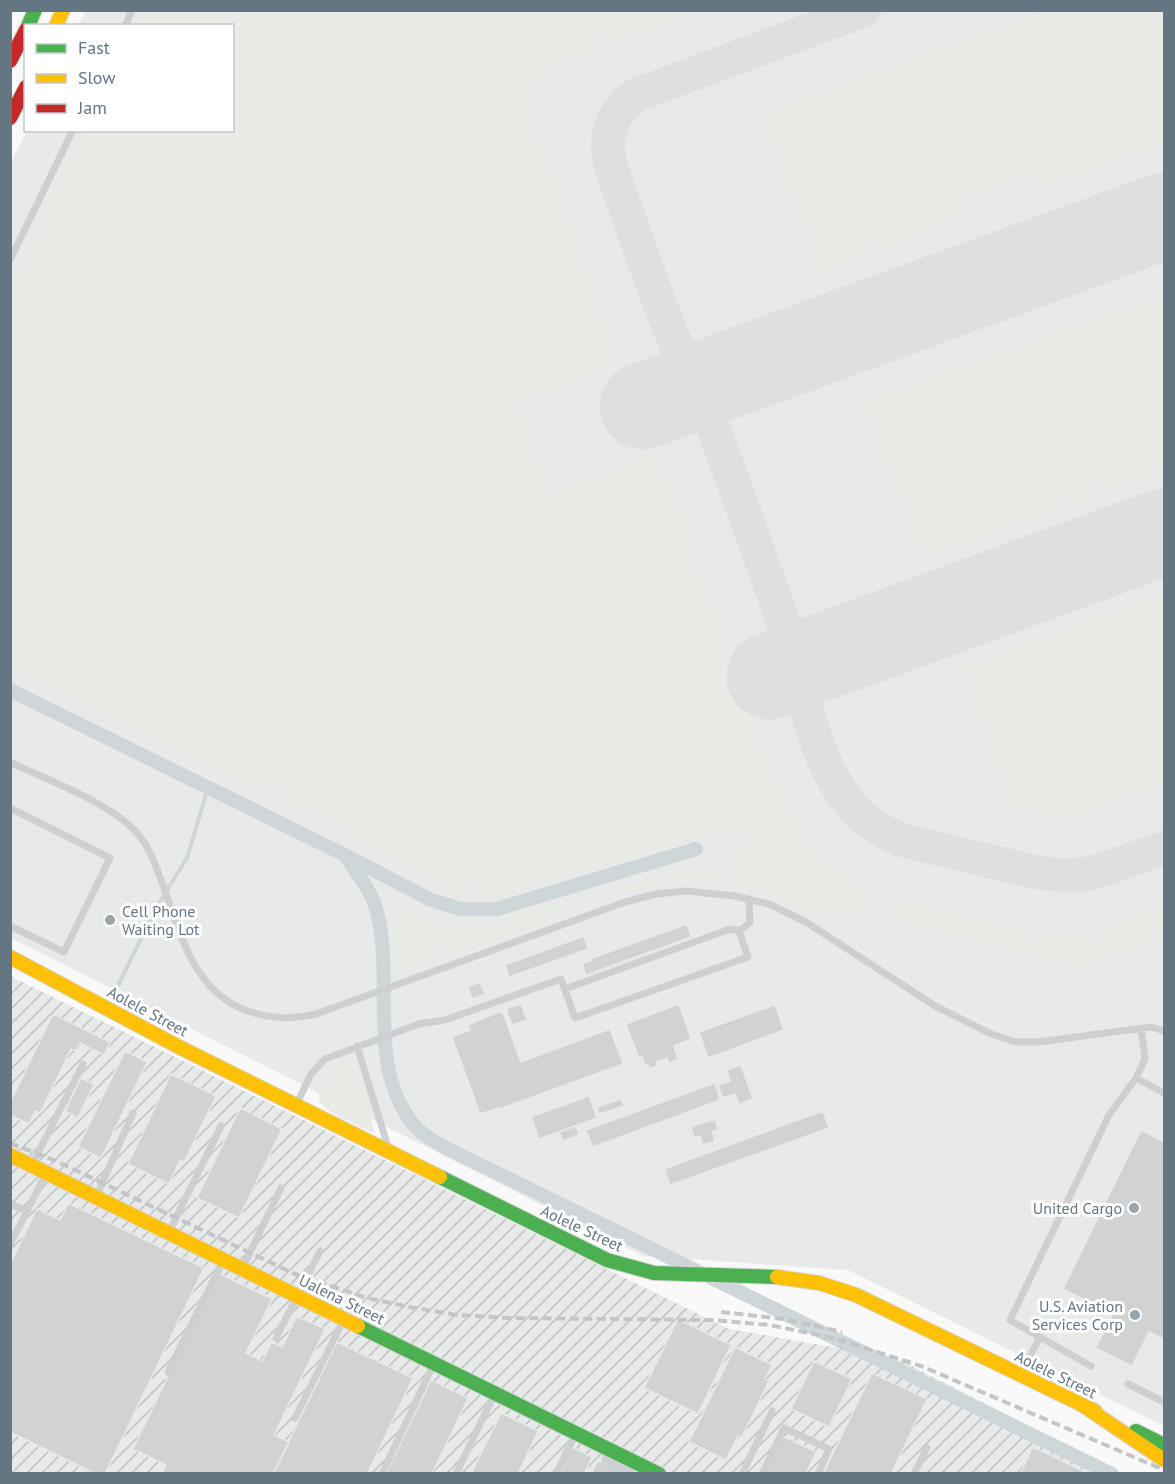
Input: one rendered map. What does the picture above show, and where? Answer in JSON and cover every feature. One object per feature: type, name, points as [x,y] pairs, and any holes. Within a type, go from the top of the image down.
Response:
[{"type":"main road","points":[[29,24],[35,10]]},
{"type":"main road","points":[[57,24],[63,10]]},
{"type":"main road","points":[[10,61],[24,34]]},
{"type":"main road","points":[[10,118],[24,91]]},
{"type":"main road","name":"Aolele Street","points":[[10,957],[181,1048],[600,1257],[639,1270],[672,1274],[801,1279],[844,1290],[1164,1445]]},
{"type":"main road","name":"Ualena Street","points":[[10,1155],[659,1473]]},
{"type":"main road","points":[[1084,1406],[1164,1460]]},
{"type":"lane","points":[[125,24],[132,10]]},
{"type":"lane","points":[[10,260],[72,132]]},
{"type":"lane","points":[[10,762],[119,816],[144,841],[156,866],[185,946],[197,970],[213,990],[242,1009],[273,1018],[294,1018],[316,1014],[640,897],[687,891],[749,899],[790,913],[935,1006],[1003,1039],[1026,1043],[1151,1027],[1164,1031]]},
{"type":"lane","points":[[10,808],[110,858],[64,952],[10,926]]},
{"type":"lane","points":[[565,989],[730,929],[739,931],[750,923],[749,899]]},
{"type":"lane","points":[[296,1105],[311,1074],[325,1059],[374,1039],[418,1024],[445,1020],[561,979],[574,1018],[748,957],[739,931]]},
{"type":"lane","points":[[1091,1366],[1010,1320],[1110,1115],[1136,1078],[1145,1059],[1141,1028]]},
{"type":"lane","points":[[357,1046],[389,1152]]},
{"type":"lane","points":[[32,1165],[83,1064]]},
{"type":"lane","points":[[1136,1078],[1164,1093]]},
{"type":"lane","points":[[96,1197],[134,1113]]},
{"type":"lane","points":[[169,1232],[221,1126]]},
{"type":"lane","points":[[10,1245],[46,1172]]},
{"type":"lane","points":[[242,1269],[281,1188]]},
{"type":"lane","points":[[10,1204],[27,1211]]},
{"type":"lane","points":[[276,1338],[320,1251]]},
{"type":"lane","points":[[168,1372],[224,1258]]},
{"type":"lane","points":[[295,1418],[344,1319]]},
{"type":"lane","points":[[1020,1375],[1040,1337]]},
{"type":"lane","points":[[382,1473],[434,1363]]},
{"type":"lane","points":[[1128,1384],[1164,1402]]},
{"type":"lane","points":[[456,1473],[495,1393]]},
{"type":"lane","points":[[742,1473],[772,1411]]},
{"type":"lane","points":[[762,1473],[784,1428],[829,1449],[818,1473]]},
{"type":"lane","points":[[556,1473],[576,1433]]},
{"type":"lane","points":[[914,1473],[927,1448]]},
{"type":"lane","points":[[610,1449],[605,1460],[633,1473]]},
{"type":"shaded area","points":[[86,11],[1164,11],[1164,1426],[848,1270],[643,1256],[11,938],[10,163],[26,132],[234,132],[234,24],[79,24]]},
{"type":"shaded area","points":[[143,11],[695,11],[555,62],[537,84],[532,96],[530,111],[620,362],[516,403],[552,493],[660,453],[791,813],[806,841],[822,861],[844,876],[872,890],[867,917],[811,911],[749,888],[712,882],[677,882],[620,894],[400,972],[394,921],[388,901],[422,917],[465,928],[513,923],[513,915],[697,866],[729,875],[734,858],[725,855],[724,850],[740,842],[738,834],[699,837],[495,896],[464,895],[449,891],[352,831],[309,808],[296,806],[11,664],[11,279],[84,132],[234,132],[234,24],[136,24]]},
{"type":"shaded area","points":[[1042,11],[1164,11],[1164,142],[1038,187],[1031,172],[959,197],[962,215],[817,270],[760,117],[766,111]]},
{"type":"shaded area","points":[[1164,294],[1164,469],[920,557],[861,402]]},
{"type":"shaded area","points":[[1164,592],[1164,781],[1081,813],[1062,815],[1008,804],[960,667]]},
{"type":"shaded area","points":[[892,897],[1031,930],[1058,933],[1085,932],[1116,925],[1116,918],[1164,907],[1164,933],[1081,966],[886,919]]},
{"type":"shaded area","points":[[10,976],[729,1329],[896,1358],[1121,1473],[11,1473]]},
{"type":"shaded area","points":[[346,1061],[355,1065],[357,1069],[374,1131],[371,1132],[335,1115],[320,1103],[321,1084],[334,1068]]},
{"type":"building","points":[[687,924],[691,937],[586,975],[582,964],[591,961],[590,959]]},
{"type":"building","points":[[584,936],[588,949],[509,977],[505,965]]},
{"type":"building","points":[[480,982],[485,994],[472,999],[468,987]]},
{"type":"building","points":[[521,1004],[527,1020],[512,1025],[506,1009]]},
{"type":"building","points":[[679,1004],[691,1039],[674,1046],[678,1060],[669,1063],[667,1058],[656,1062],[657,1066],[649,1069],[648,1065],[645,1066],[642,1057],[639,1058],[626,1024]]},
{"type":"building","points":[[775,1005],[784,1030],[708,1058],[699,1032]]},
{"type":"building","points":[[499,1012],[503,1013],[521,1062],[610,1029],[623,1064],[480,1114],[452,1037],[470,1030],[468,1025]]},
{"type":"building","points":[[53,1014],[110,1042],[104,1055],[80,1043],[76,1051],[71,1049],[40,1113],[35,1111],[29,1124],[10,1115],[10,1103]]},
{"type":"building","points":[[125,1051],[147,1062],[101,1158],[78,1147]]},
{"type":"building","points":[[741,1065],[753,1099],[739,1104],[735,1094],[723,1098],[718,1085],[730,1081],[727,1070]]},
{"type":"building","points":[[171,1074],[216,1096],[184,1162],[180,1160],[169,1184],[128,1164]]},
{"type":"building","points":[[81,1078],[94,1084],[78,1118],[65,1111]]},
{"type":"building","points":[[715,1083],[720,1100],[593,1147],[586,1130]]},
{"type":"building","points":[[589,1096],[597,1118],[539,1139],[531,1117]]},
{"type":"building","points":[[621,1099],[624,1106],[599,1114],[597,1107]]},
{"type":"building","points":[[240,1108],[282,1129],[239,1218],[197,1198]]},
{"type":"building","points":[[823,1111],[829,1128],[670,1185],[664,1169]]},
{"type":"building","points":[[715,1119],[718,1130],[712,1131],[715,1141],[703,1145],[700,1136],[694,1138],[691,1127]]},
{"type":"building","points":[[576,1126],[579,1135],[563,1141],[559,1132]]},
{"type":"building","name":"United Cargo","points":[[1141,1130],[1164,1142],[1164,1339],[1149,1332],[1132,1366],[1096,1348],[1113,1314],[1063,1289]]},
{"type":"building","points":[[68,1203],[204,1268],[105,1474],[96,1474],[10,1432],[10,1264],[37,1209],[60,1220]]},
{"type":"building","points":[[218,1273],[272,1299],[246,1353],[262,1361],[272,1342],[282,1347],[297,1316],[325,1329],[274,1435],[289,1442],[273,1474],[162,1474],[166,1465],[133,1449]]},
{"type":"building","points":[[678,1319],[731,1345],[698,1414],[644,1388]]},
{"type":"building","points":[[337,1342],[413,1378],[367,1474],[273,1474]]},
{"type":"building","points":[[735,1347],[772,1365],[765,1379],[769,1381],[742,1437],[738,1435],[726,1460],[689,1442]]},
{"type":"building","points":[[814,1361],[852,1379],[829,1427],[791,1409]]},
{"type":"building","points":[[872,1373],[927,1399],[891,1474],[823,1474]]},
{"type":"building","points":[[431,1380],[468,1398],[432,1474],[386,1474]]},
{"type":"building","points":[[501,1413],[538,1431],[518,1474],[471,1474]]},
{"type":"building","points":[[783,1436],[816,1452],[806,1474],[765,1474]]},
{"type":"building","points":[[572,1447],[592,1457],[584,1474],[560,1474]]},
{"type":"building","points":[[1033,1447],[1085,1472],[1084,1474],[1020,1474]]},
{"type":"building","points":[[598,1460],[627,1474],[591,1474]]},
{"type":"waterway","points":[[10,690],[345,855],[431,900],[461,909],[497,909],[696,849]]},
{"type":"waterway","points":[[112,998],[156,908],[187,858],[208,788]]},
{"type":"waterway","points":[[345,855],[374,902],[381,930],[385,1046],[390,1074],[399,1101],[414,1125],[422,1133],[452,1151],[1112,1474]]},
{"type":"taxiway","points":[[864,10],[636,95],[628,101],[612,125],[608,154],[642,256],[738,494],[784,623],[809,716],[824,761],[841,792],[855,809],[881,830],[902,840],[1035,872],[1066,876],[1093,873],[1164,848]]},
{"type":"runway","points":[[643,406],[1164,216]]},
{"type":"runway","points":[[770,676],[1164,532]]},
{"type":"railway","points":[[10,1143],[56,1161],[295,1274],[367,1298],[457,1315],[508,1318],[712,1320],[770,1325],[833,1338],[921,1366],[1164,1470]]},
{"type":"railway","points":[[721,1312],[784,1319],[842,1332]]},
{"type":"traffic: fast","points":[[29,24],[35,10]]},
{"type":"traffic: fast","points":[[440,1177],[607,1260],[654,1273],[777,1277]]},
{"type":"traffic: fast","points":[[358,1326],[659,1474]]},
{"type":"traffic: fast","points":[[1136,1431],[1164,1445]]},
{"type":"traffic: slow","points":[[57,24],[63,10]]},
{"type":"traffic: slow","points":[[10,957],[181,1048],[440,1177]]},
{"type":"traffic: slow","points":[[10,1155],[358,1326]]},
{"type":"traffic: slow","points":[[777,1277],[819,1283],[856,1295],[1095,1411]]},
{"type":"traffic: slow","points":[[1084,1406],[1164,1460]]},
{"type":"traffic: jam","points":[[10,61],[24,34]]},
{"type":"traffic: jam","points":[[10,118],[24,91]]},
{"type":"place","name":"Cell Phone Waiting Lot","points":[[110,920]]},
{"type":"place","name":"United Cargo","points":[[1134,1208]]},
{"type":"place","name":"U.S. Aviation Services Corp","points":[[1135,1315]]}]
